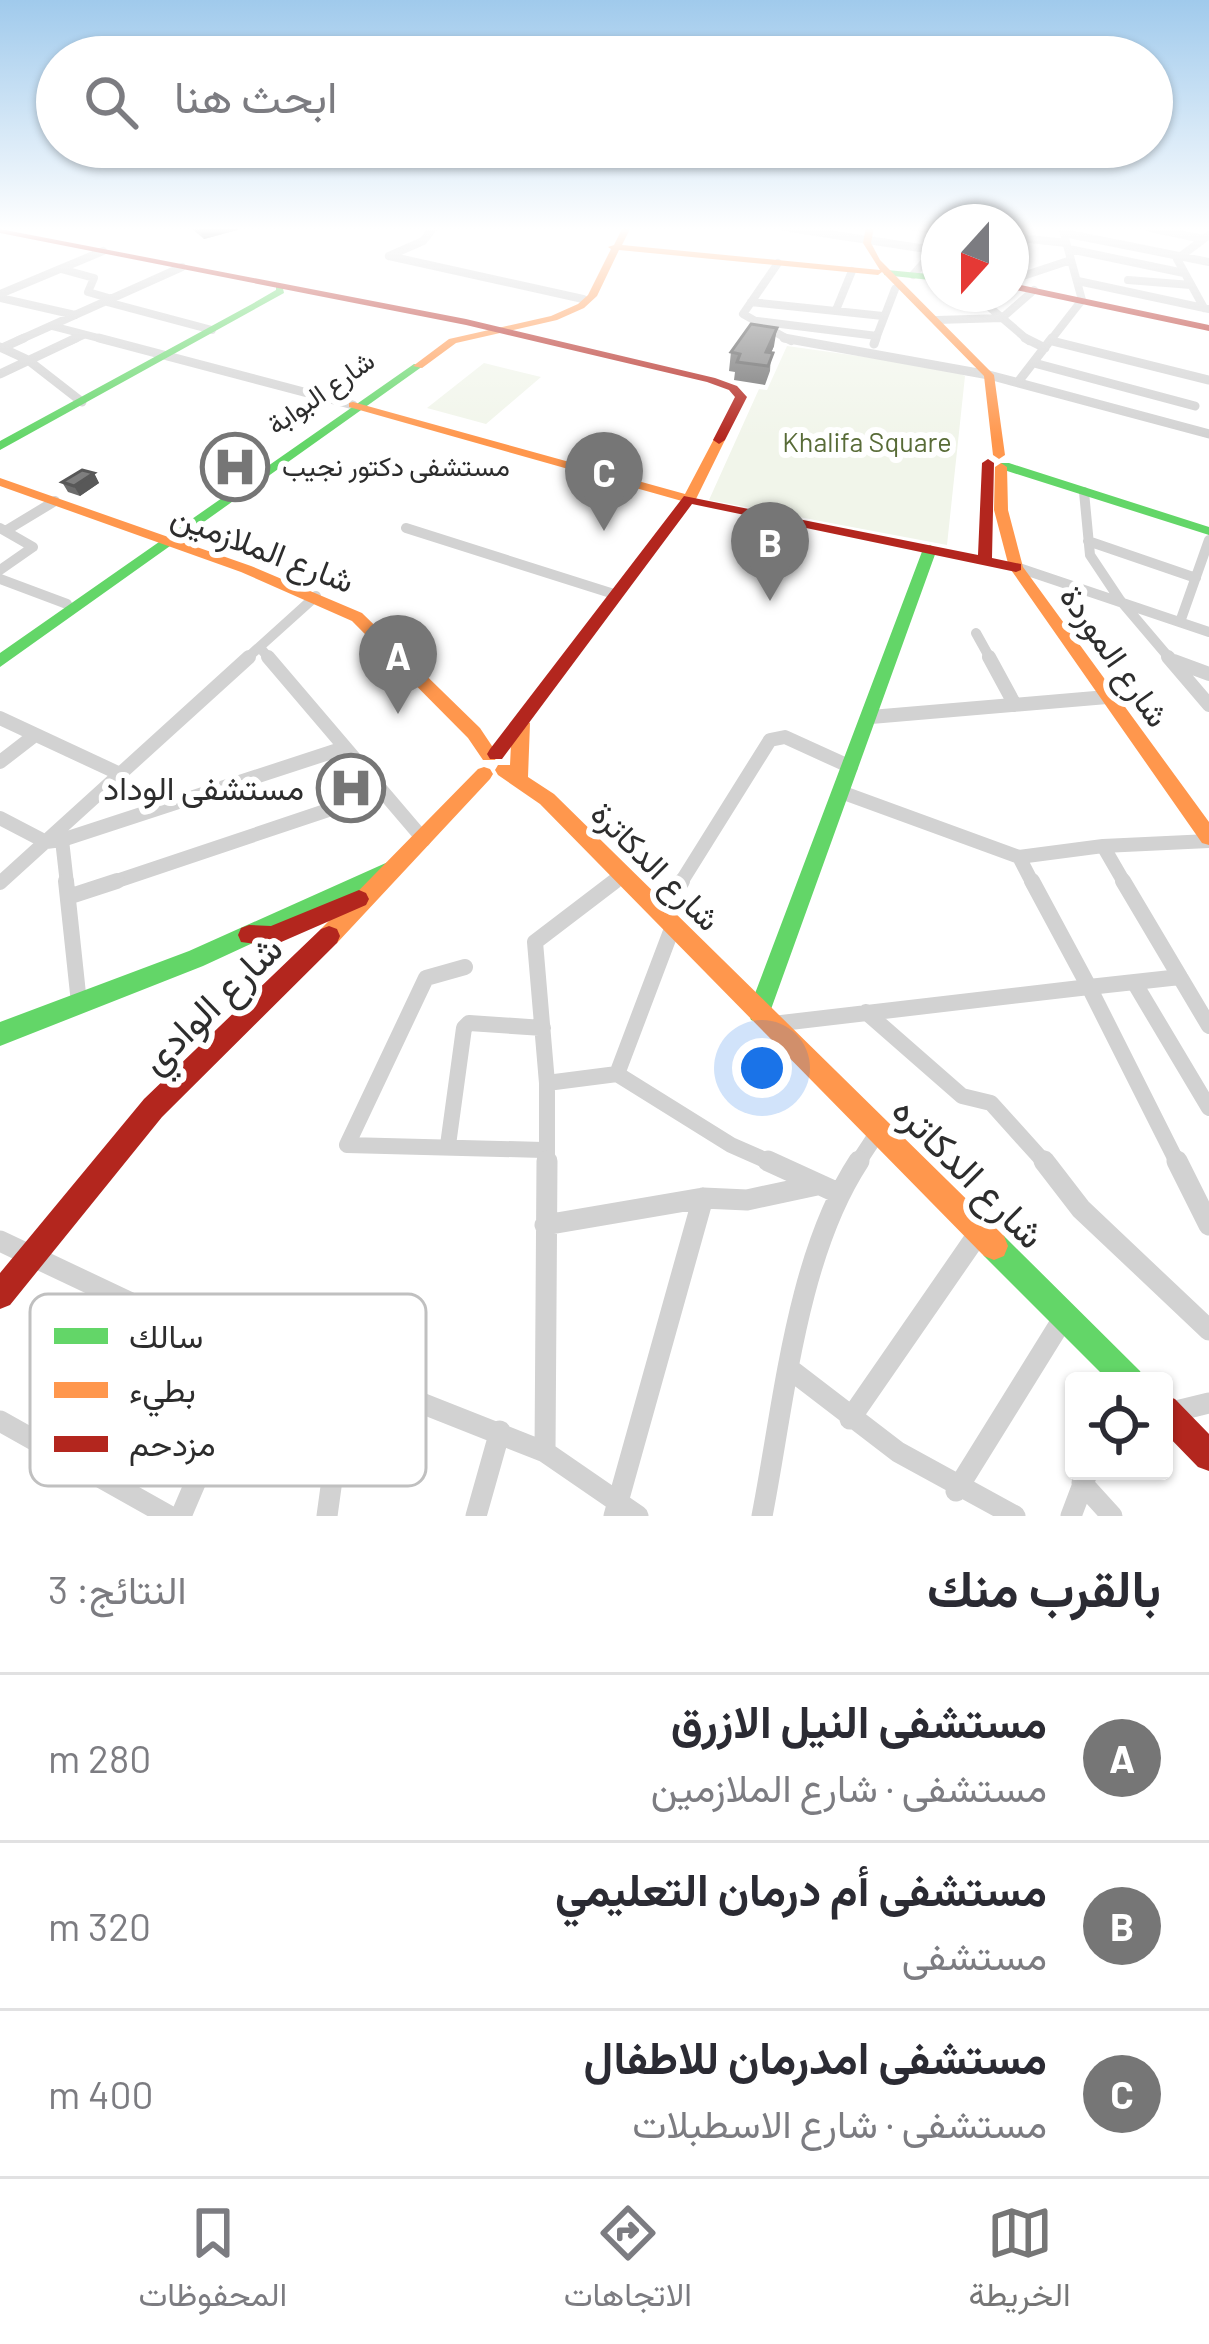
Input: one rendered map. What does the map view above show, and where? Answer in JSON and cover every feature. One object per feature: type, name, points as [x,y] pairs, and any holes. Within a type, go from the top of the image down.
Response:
[{"type":"street","points":[[7,298],[75,316]]},
{"type":"street","points":[[103,298],[212,331]]},
{"type":"street","points":[[1,348],[114,298]]},
{"type":"street","points":[[0,446],[270,298]]},
{"type":"street","points":[[255,306],[280,298]]},
{"type":"street","points":[[331,298],[465,327]]},
{"type":"street","points":[[577,298],[583,299]]},
{"type":"street","name":"شارع البوابة","points":[[165,540],[465,327],[540,322],[590,298]]},
{"type":"street","points":[[754,298],[743,314],[789,340],[984,374],[1209,434]]},
{"type":"street","points":[[836,310],[841,298]]},
{"type":"street","points":[[871,354],[884,298]]},
{"type":"street","points":[[908,298],[984,374],[1001,510],[1016,567]]},
{"type":"street","points":[[937,324],[1002,318],[1025,298]]},
{"type":"street","points":[[1018,382],[1075,298]]},
{"type":"street","points":[[1106,298],[1209,328]]},
{"type":"street","points":[[1159,298],[1206,308]]},
{"type":"street","name":"شارع البوابة","points":[[356,405],[453,341],[491,327],[550,316],[583,299]]},
{"type":"street","points":[[751,302],[883,316]]},
{"type":"street","points":[[995,312],[1031,343],[1208,378],[1184,427]]},
{"type":"street","points":[[748,320],[877,336]]},
{"type":"street","points":[[52,326],[725,508],[1036,570],[1209,632]]},
{"type":"street","name":"شارع الوادي","points":[[0,1295],[138,1124],[496,765],[518,723],[689,499],[741,401],[738,391],[711,380],[491,327]]},
{"type":"street","points":[[0,374],[83,334]]},
{"type":"street","points":[[1,348],[28,360],[82,402]]},
{"type":"street","points":[[1034,362],[1196,406]]},
{"type":"street","points":[[998,461],[1209,531],[1205,565],[1180,622]]},
{"type":"street","points":[[986,560],[998,461]]},
{"type":"street","name":"شارع الملازمين","points":[[0,482],[316,596],[366,623],[470,731],[466,739],[496,765]]},
{"type":"street","points":[[1075,487],[1090,555],[1120,600],[1209,705]]},
{"type":"street","points":[[3,529],[55,502]]},
{"type":"street","points":[[668,526],[725,508]]},
{"type":"street","points":[[406,528],[617,595]]},
{"type":"street","points":[[3,529],[33,547],[0,574],[68,604]]},
{"type":"street","points":[[0,651],[165,540]]},
{"type":"street","points":[[0,661],[165,540]]},
{"type":"street","points":[[1088,541],[1195,584],[1209,596]]},
{"type":"street","points":[[930,549],[765,1018],[866,1012],[1180,977]]},
{"type":"street","name":"شارع الموردة","points":[[1016,567],[1209,839]]},
{"type":"street","points":[[0,883],[54,841],[120,774],[316,596]]},
{"type":"street","points":[[976,633],[1015,705]]},
{"type":"street","points":[[261,649],[424,840]]},
{"type":"street","points":[[1173,661],[1209,674]]},
{"type":"street","points":[[871,717],[1106,697]]},
{"type":"street","points":[[0,718],[120,774]]},
{"type":"street","points":[[470,731],[518,723],[517,752],[496,765]]},
{"type":"street","points":[[0,762],[35,735]]},
{"type":"street","points":[[617,1074],[668,920],[770,740],[785,737],[851,767]]},
{"type":"street","points":[[0,818],[54,841],[344,748]]},
{"type":"street","name":"شارع الدكاترة","points":[[496,765],[548,799],[765,1018]]},
{"type":"street","points":[[71,896],[382,792]]},
{"type":"street","points":[[841,792],[1019,857],[1209,839]]},
{"type":"street","points":[[54,841],[71,896],[79,1004]]},
{"type":"street","points":[[1103,846],[1209,1026]]},
{"type":"street","points":[[1019,857],[1209,1225]]},
{"type":"street","points":[[0,1034],[249,935],[268,922],[398,867]]},
{"type":"street","points":[[545,1452],[547,1083],[536,942],[622,874]]},
{"type":"street","points":[[249,935],[272,936],[369,895]]},
{"type":"street","points":[[272,936],[289,972]]},
{"type":"street","points":[[465,967],[426,978],[347,1144],[544,1150]]},
{"type":"street","points":[[1134,982],[1209,1108]]},
{"type":"street","points":[[866,1012],[962,1096],[991,1103],[1018,1127],[1082,1209],[1209,1330]]},
{"type":"street","name":"شارع الدكاتره","points":[[765,1018],[1121,1372]]},
{"type":"street","points":[[448,1145],[464,1028],[469,1023],[543,1028]]},
{"type":"street","points":[[547,1083],[617,1074],[731,1145],[827,1189]]},
{"type":"street","points":[[763,1516],[827,1189],[880,1130]]},
{"type":"street","points":[[545,1225],[704,1198],[747,1200],[827,1189]]},
{"type":"street","points":[[426,1402],[545,1452],[623,1511],[704,1198]]},
{"type":"street","points":[[850,1419],[980,1230]]},
{"type":"street","points":[[0,1241],[109,1294]]},
{"type":"street","points":[[956,1491],[1066,1314]]},
{"type":"street","points":[[791,1370],[850,1419],[956,1491],[1015,1516]]},
{"type":"street","points":[[1173,1411],[1209,1403]]},
{"type":"street","points":[[1173,1419],[1209,1456]]},
{"type":"street","points":[[0,1421],[30,1438]]},
{"type":"street","points":[[476,1516],[500,1431]]},
{"type":"street","points":[[1071,1516],[1084,1480]]},
{"type":"street","points":[[1087,1480],[1112,1516]]},
{"type":"street","points":[[116,1486],[169,1516]]},
{"type":"street","points":[[181,1516],[194,1486]]},
{"type":"street","points":[[327,1516],[331,1486]]},
{"type":"green space","name":"Khalifa Square","points":[[787,346],[951,369],[965,376],[947,545],[709,500],[759,389],[767,390]]},
{"type":"green space","points":[[484,363],[541,377],[486,424],[427,408]]},
{"type":"building","points":[[751,324],[777,328],[766,352],[773,353],[768,366],[737,362],[740,354],[731,352]]},
{"type":"building","points":[[226,451],[246,457],[235,465],[215,458]]},
{"type":"building","points":[[82,470],[94,473],[74,486],[62,482]]},
{"type":"traffic: fast","points":[[0,446],[269,298]]},
{"type":"traffic: fast","points":[[0,661],[418,366]]},
{"type":"traffic: fast","points":[[1005,466],[1209,531]]},
{"type":"traffic: fast","points":[[759,1012],[930,549]]},
{"type":"traffic: fast","points":[[0,1034],[195,959],[388,871]]},
{"type":"traffic: fast","points":[[994,1246],[1121,1372]]},
{"type":"traffic: slow","points":[[418,366],[453,341],[554,318],[590,298]]},
{"type":"traffic: slow","points":[[912,298],[989,375],[999,455]]},
{"type":"traffic: slow","points":[[353,405],[689,499],[719,440]]},
{"type":"traffic: slow","points":[[1001,467],[1001,510],[1016,567],[1209,837]]},
{"type":"traffic: slow","points":[[0,482],[246,569],[357,617],[474,733],[489,755]]},
{"type":"traffic: slow","points":[[519,780],[521,723]]},
{"type":"traffic: slow","points":[[504,770],[547,799],[994,1246]]},
{"type":"traffic: slow","points":[[329,936],[484,774]]},
{"type":"traffic: jam","points":[[342,298],[466,322],[733,388],[741,397],[719,440]]},
{"type":"traffic: jam","points":[[1066,298],[1209,328]]},
{"type":"traffic: jam","points":[[985,559],[988,463]]},
{"type":"traffic: jam","points":[[496,754],[689,499],[1016,567]]},
{"type":"traffic: jam","points":[[249,935],[272,936],[359,899]]},
{"type":"traffic: jam","points":[[0,1295],[153,1108],[329,936]]},
{"type":"traffic: jam","points":[[1173,1419],[1209,1456]]},
{"type":"place","name":"مستشفى دكتور نجيب","points":[[235,467]]},
{"type":"place","name":"مستشفى امدرمان للاطفال","points":[[604,531]]},
{"type":"place","name":"مستشفى أم درمان التعليمي","points":[[770,601]]},
{"type":"place","name":"مستشفى النيل الازرق","points":[[398,714]]},
{"type":"place","name":"مستشفى الوداد","points":[[351,788]]}]
